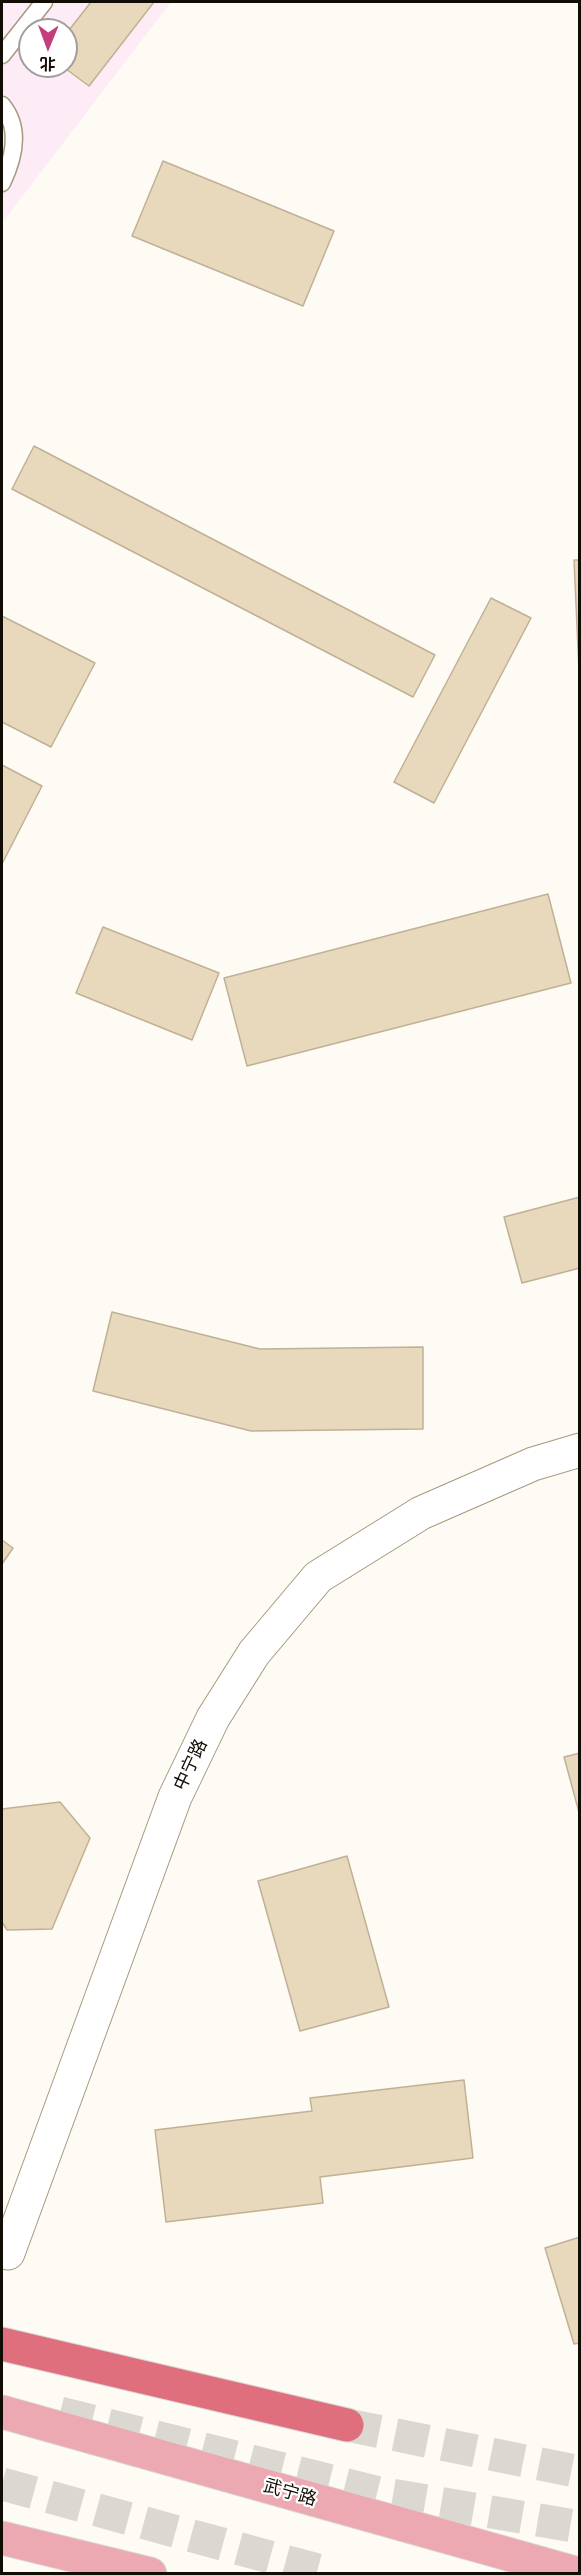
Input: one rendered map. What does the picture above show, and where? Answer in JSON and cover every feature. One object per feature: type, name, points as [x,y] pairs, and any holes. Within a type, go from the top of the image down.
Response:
[{"type":"highway","points":[[2,2344],[346,2425]]},
{"type":"main road","name":"武宁路","points":[[2,2412],[579,2574]]},
{"type":"main road","points":[[2,2538],[150,2574]]},
{"type":"street","name":"中宁路","points":[[8,2253],[176,1797],[213,1718],[254,1653],[318,1577],[421,1513],[533,1464],[579,1450]]},
{"type":"lane","points":[[2,55],[44,2]]},
{"type":"lane","points":[[2,105],[10,115],[15,142],[2,183]]},
{"type":"shaded area","points":[[2,2],[171,2],[2,223]]},
{"type":"building","points":[[91,2],[154,2],[89,86],[78,78],[78,19]]},
{"type":"building","points":[[163,161],[334,231],[303,306],[132,236]]},
{"type":"building","points":[[34,446],[435,655],[413,697],[12,489]]},
{"type":"building","points":[[574,560],[580,560],[580,693]]},
{"type":"building","points":[[491,598],[531,618],[434,803],[394,782]]},
{"type":"building","points":[[2,616],[95,663],[51,747],[2,722]]},
{"type":"building","points":[[2,765],[42,786],[2,864]]},
{"type":"building","points":[[548,894],[571,983],[247,1066],[224,978]]},
{"type":"building","points":[[103,927],[219,973],[192,1040],[76,993]]},
{"type":"building","points":[[580,1197],[580,1268],[522,1283],[504,1217]]},
{"type":"building","points":[[112,1312],[260,1349],[423,1347],[423,1429],[251,1431],[93,1391]]},
{"type":"building","points":[[2,1540],[13,1548],[2,1564]]},
{"type":"building","points":[[580,1753],[580,1816],[564,1757]]},
{"type":"building","points":[[60,1802],[90,1838],[52,1929],[7,1930],[2,1922],[2,1809]]},
{"type":"building","points":[[347,1856],[389,2007],[300,2031],[258,1881]]},
{"type":"building","points":[[464,2080],[473,2158],[320,2177],[323,2203],[166,2222],[155,2130],[312,2111],[310,2098]]},
{"type":"building","points":[[580,2237],[580,2343],[574,2344],[545,2248]]},
{"type":"tunnel","points":[[60,2413],[379,2493],[580,2527]]},
{"type":"tunnel","points":[[347,2425],[580,2472]]},
{"type":"tunnel","points":[[2,2484],[332,2574]]}]
